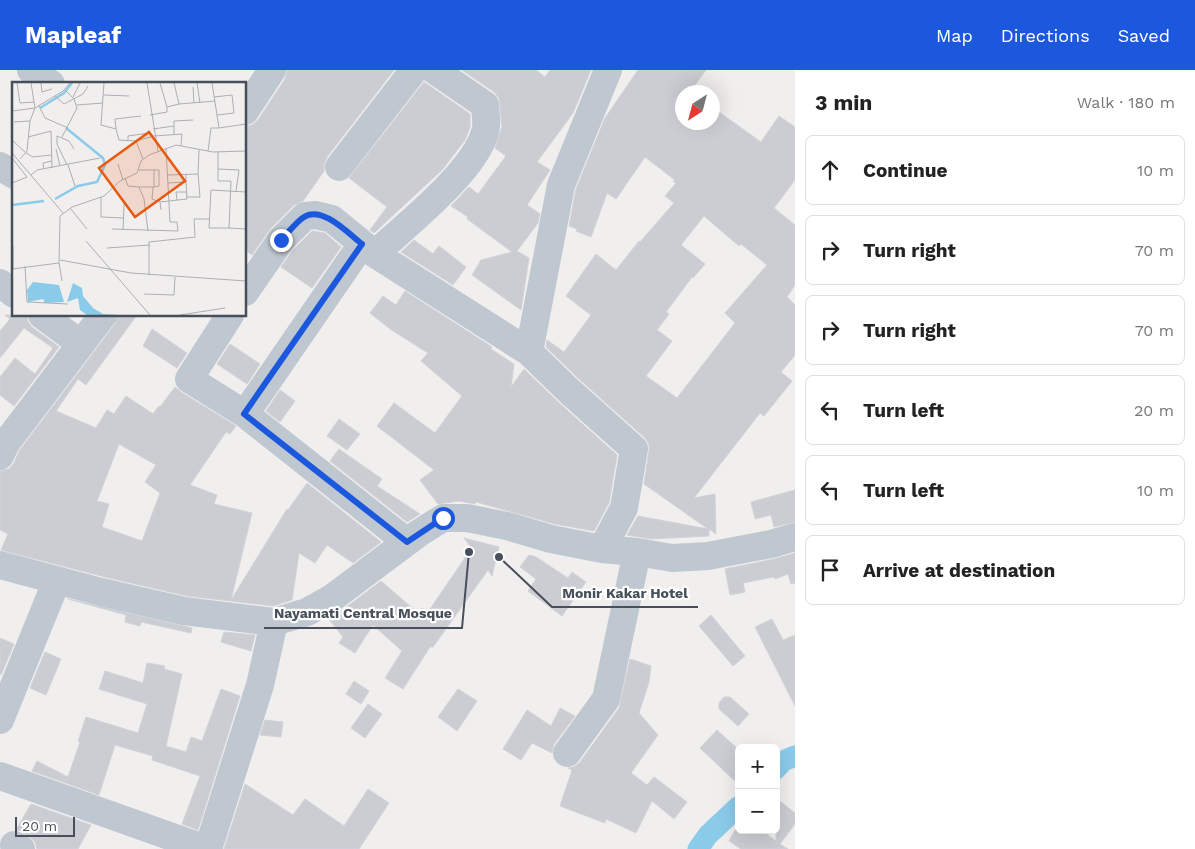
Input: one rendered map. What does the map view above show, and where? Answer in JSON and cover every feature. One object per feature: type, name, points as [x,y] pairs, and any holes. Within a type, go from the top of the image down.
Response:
[{"type":"street","points":[[31,70],[48,82]]},
{"type":"street","points":[[246,109],[272,70]]},
{"type":"street","points":[[339,167],[414,70]]},
{"type":"street","points":[[244,414],[368,249],[452,182],[472,159],[486,131],[485,105],[434,70]]},
{"type":"street","points":[[529,352],[561,185],[608,70]]},
{"type":"street","points":[[0,166],[12,174]]},
{"type":"street","points":[[246,291],[281,240],[305,216],[316,215],[332,219],[368,249],[529,352],[634,449],[624,508],[602,549]]},
{"type":"street","points":[[0,283],[12,292]]},
{"type":"street","points":[[43,316],[81,344]]},
{"type":"street","points":[[0,456],[6,443],[101,316]]},
{"type":"street","points":[[229,316],[188,380],[244,414],[407,542]]},
{"type":"street","points":[[0,565],[184,611],[274,622],[307,612],[332,598],[407,542],[443,518],[467,518],[602,549],[672,558],[708,556],[795,537]]},
{"type":"street","points":[[567,753],[606,699],[637,552]]},
{"type":"street","points":[[0,720],[57,580]]},
{"type":"street","points":[[0,776],[207,849],[260,685],[274,622]]},
{"type":"building","points":[[287,70],[394,70],[327,157],[324,171],[303,201],[294,205],[270,229],[252,255],[246,251],[246,126],[252,125],[258,120],[285,79]]},
{"type":"building","points":[[462,70],[536,70],[545,77],[550,70],[591,70],[573,113],[537,162],[550,170],[527,205],[540,214],[538,223],[517,251],[529,258],[521,310],[472,275],[481,260],[512,252],[451,206],[469,187],[478,194],[506,156],[495,148],[502,127],[499,98],[494,92]]},
{"type":"building","points":[[638,70],[706,70],[695,85],[675,85],[675,130],[720,130],[720,113],[761,142],[779,116],[795,127],[795,180],[774,208],[795,225],[795,285],[787,297],[795,305],[795,355],[781,372],[792,381],[764,416],[760,413],[694,498],[715,494],[716,534],[709,529],[709,536],[651,539],[627,535],[638,516],[708,529],[644,484],[649,451],[649,444],[645,438],[546,347],[547,340],[564,352],[591,315],[566,296],[596,254],[616,270],[639,241],[674,203],[665,196],[676,183],[673,181],[675,180],[645,157],[616,199],[607,193],[591,237],[569,226],[576,189],[605,118]],"holes":[[[704,216],[739,246],[741,244],[767,265],[725,313],[735,323],[677,398],[646,376],[672,341],[657,330],[669,314],[666,312],[692,277],[705,264],[681,245]]]},
{"type":"building","points":[[424,82],[470,114],[470,127],[465,140],[442,170],[374,233],[370,230],[387,207],[349,178]]},
{"type":"building","points":[[312,231],[325,233],[341,247],[312,288],[281,267],[293,250]]},
{"type":"building","points":[[414,240],[433,254],[439,246],[466,267],[453,285],[401,252]]},
{"type":"building","points":[[405,291],[492,347],[491,349],[514,364],[511,387],[524,369],[617,455],[609,503],[594,531],[555,524],[476,502],[475,504],[459,501],[438,504],[420,480],[434,470],[377,426],[394,403],[435,433],[462,396],[421,361],[428,353],[390,329],[370,313],[383,296],[396,305]]},
{"type":"building","points":[[5,315],[27,316],[28,322],[32,327],[59,347],[14,406],[0,395],[0,377],[15,358],[35,374],[53,348],[24,328],[0,358],[0,331],[10,319]]},
{"type":"building","points":[[118,316],[136,316],[86,385],[78,379],[56,411],[96,428],[107,410],[114,414],[126,396],[153,414],[175,387],[236,426],[230,434],[226,432],[190,485],[217,495],[214,504],[252,513],[231,600],[287,509],[307,483],[381,542],[353,563],[327,545],[315,563],[299,553],[292,600],[273,606],[187,596],[105,577],[1,550],[8,534],[0,530],[0,471],[9,469],[19,451],[115,324]],"holes":[[[119,444],[156,465],[145,482],[160,493],[142,541],[102,527],[109,504],[97,501]]]},
{"type":"building","points":[[152,329],[187,353],[177,368],[143,346]]},
{"type":"building","points":[[230,344],[260,364],[247,384],[217,364]]},
{"type":"building","points":[[280,390],[295,401],[280,422],[266,411]]},
{"type":"building","points":[[339,419],[360,434],[347,450],[327,436]]},
{"type":"building","points":[[339,449],[382,479],[377,486],[420,514],[407,522],[330,461]]},
{"type":"building","points":[[795,490],[795,522],[774,527],[771,515],[755,519],[751,502]]},
{"type":"building","points":[[464,538],[499,547],[492,576],[488,570],[433,647],[430,647],[403,689],[385,678],[402,651],[373,625],[355,653],[339,643],[343,637],[328,618],[341,611],[381,581],[418,613],[422,608],[428,612],[471,549],[473,550]]},
{"type":"building","points":[[795,553],[795,583],[791,584],[788,574],[775,579],[774,577],[743,583],[745,592],[730,595],[725,569]]},
{"type":"building","points":[[529,555],[536,557],[568,578],[572,572],[586,582],[562,616],[528,591],[536,579],[520,567]]},
{"type":"building","points":[[68,599],[192,628],[191,633],[141,622],[140,626],[125,622],[126,615]]},
{"type":"building","points":[[711,615],[745,656],[733,666],[699,626]]},
{"type":"building","points":[[772,619],[783,640],[795,635],[795,706],[755,627]]},
{"type":"building","points":[[224,632],[255,635],[251,651],[221,642]]},
{"type":"building","points":[[0,638],[14,644],[1,675],[0,674]]},
{"type":"building","points":[[45,652],[61,659],[46,695],[30,688]]},
{"type":"building","points":[[630,659],[651,666],[649,682],[639,713],[658,735],[631,773],[647,785],[654,777],[687,802],[674,819],[652,801],[636,833],[606,819],[605,823],[560,806],[572,770],[568,768],[574,767],[580,762],[619,708]]},
{"type":"building","points":[[147,663],[165,666],[164,669],[182,674],[166,746],[186,752],[191,737],[202,741],[221,689],[240,696],[198,830],[182,824],[200,776],[152,760],[153,756],[115,745],[99,795],[32,771],[37,761],[68,777],[86,717],[138,733],[147,704],[99,689],[105,671],[143,683]]},
{"type":"building","points":[[354,681],[369,691],[361,704],[346,694]]},
{"type":"building","points":[[458,689],[477,701],[457,731],[438,717]]},
{"type":"building","points":[[724,697],[730,697],[749,714],[738,726],[719,709],[719,703]]},
{"type":"building","points":[[368,704],[382,714],[365,738],[351,728]]},
{"type":"building","points":[[560,708],[575,716],[554,744],[552,753],[532,743],[521,760],[503,749],[527,710],[551,726]]},
{"type":"building","points":[[265,720],[283,722],[281,737],[260,735]]},
{"type":"building","points":[[717,730],[735,746],[735,781],[700,748]]},
{"type":"building","points":[[245,784],[293,815],[305,799],[344,826],[368,789],[389,803],[359,849],[224,849]]},
{"type":"building","points":[[780,801],[795,813],[795,824],[780,844],[788,849],[741,849],[729,841],[735,830],[735,834],[766,834],[776,841],[776,834],[780,834]]},
{"type":"building","points":[[31,804],[91,825],[78,849],[37,849],[35,842],[29,836],[16,830]]},
{"type":"waterway","points":[[780,764],[783,761],[795,756]]},
{"type":"waterway","points":[[698,849],[708,835],[735,810]]},
{"type":"place","name":"Nayamati Central Mosque","points":[[469,552]]},
{"type":"place","name":"Monir Kakar Hotel","points":[[499,557]]},
{"type":"route","points":[[281,240],[305,216],[316,215],[332,219],[362,244],[244,414],[407,542],[443,518]]}]
